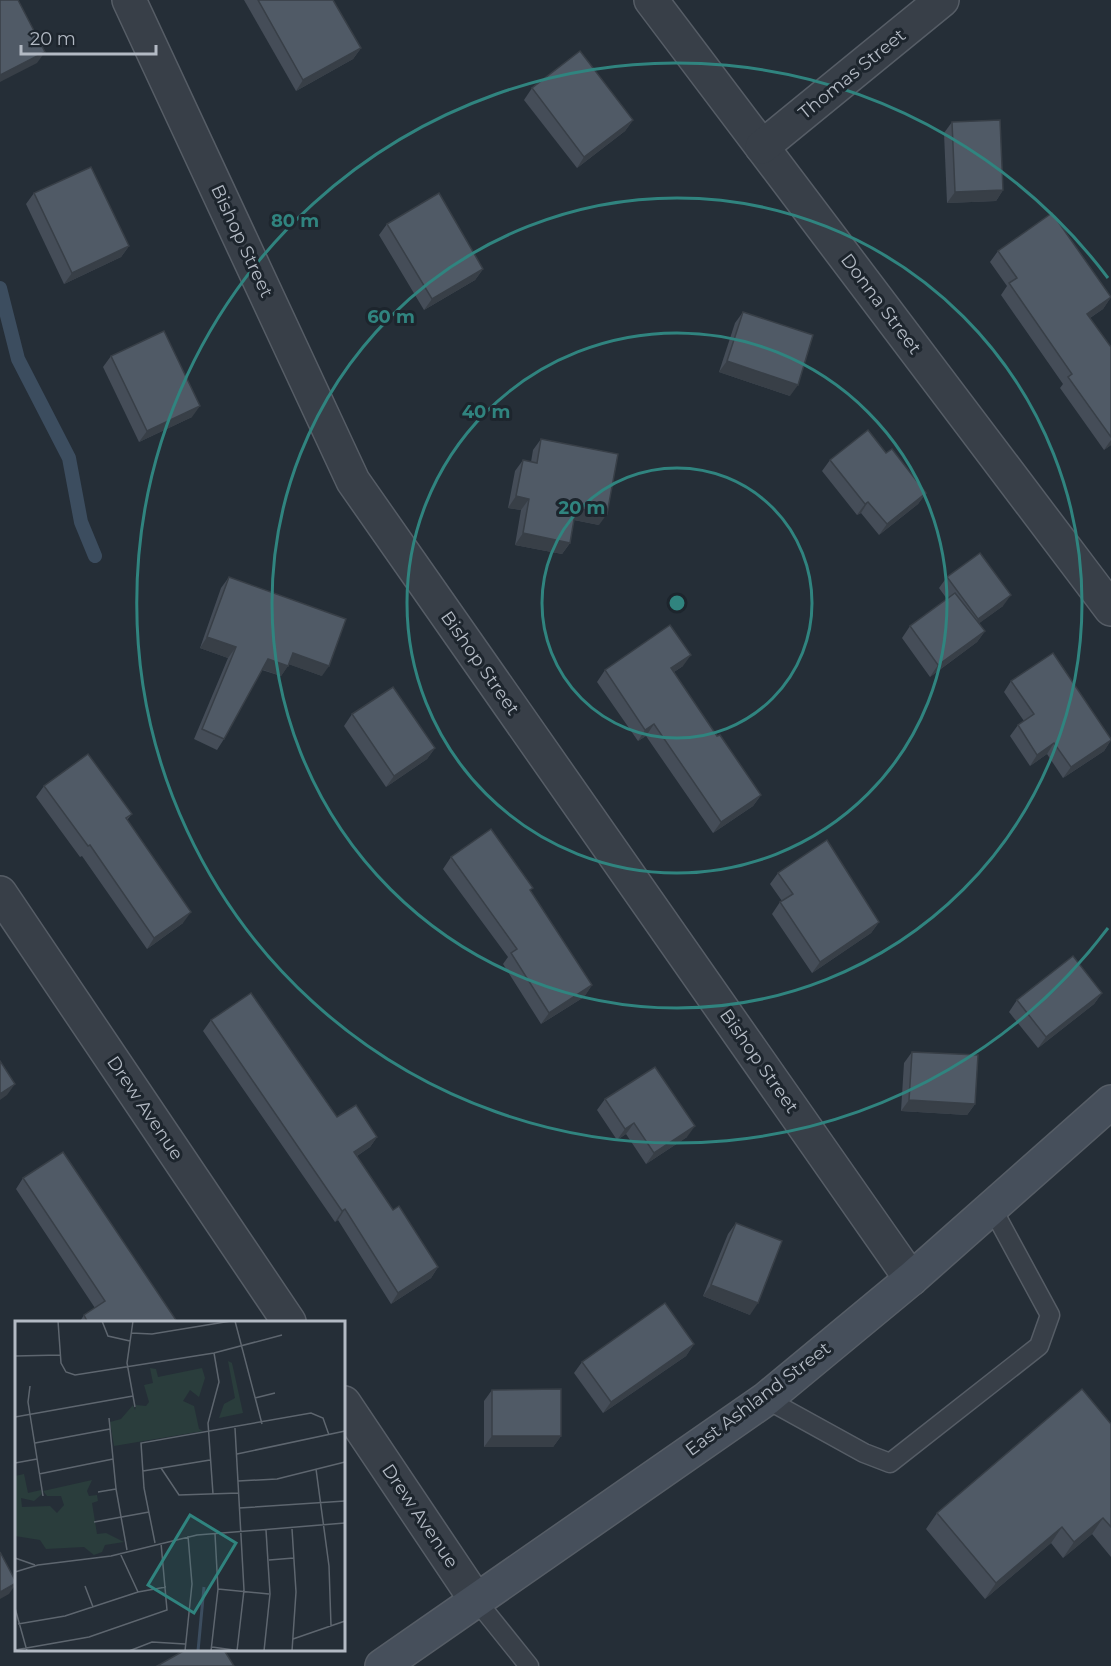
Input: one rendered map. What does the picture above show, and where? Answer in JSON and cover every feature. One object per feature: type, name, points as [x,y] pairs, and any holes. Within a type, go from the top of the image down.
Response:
[{"type":"main road","name":"East Ashland Street","points":[[382,1666],[766,1399],[912,1279],[1111,1102]]},
{"type":"street","name":"Bishop Street","points":[[129,0],[353,481],[912,1279]]},
{"type":"street","name":"Donna Street","points":[[651,0],[1111,609]]},
{"type":"street","name":"Thomas Street","points":[[762,147],[942,0]]},
{"type":"street","name":"Drew Avenue","points":[[0,893],[288,1321]]},
{"type":"street","name":"Drew Avenue","points":[[345,1404],[476,1600]]},
{"type":"lane","points":[[766,1399],[864,1454],[891,1463],[1039,1346],[1050,1315],[992,1208]]},
{"type":"lane","points":[[476,1600],[529,1666]]},
{"type":"building","points":[[0,0],[18,0],[45,52],[0,75]]},
{"type":"building","points":[[258,0],[333,0],[361,48],[303,80]]},
{"type":"building","points":[[580,51],[633,120],[584,157],[532,88]]},
{"type":"building","points":[[1000,120],[1003,190],[955,192],[952,122]]},
{"type":"building","points":[[91,167],[129,246],[72,273],[34,193]]},
{"type":"building","points":[[439,193],[483,269],[432,299],[387,224]]},
{"type":"building","points":[[1052,213],[1111,297],[1087,314],[1111,347],[1111,437],[1068,377],[1072,374],[1009,283],[1017,278],[998,251]]},
{"type":"building","points":[[743,312],[813,335],[798,385],[727,361]]},
{"type":"building","points":[[164,331],[200,406],[147,431],[111,356]]},
{"type":"building","points":[[868,430],[886,453],[892,449],[926,493],[887,524],[868,502],[865,504],[830,460]]},
{"type":"building","points":[[541,439],[618,454],[607,514],[576,508],[570,543],[523,533],[529,499],[516,496],[523,460],[537,463]]},
{"type":"building","points":[[980,553],[1011,595],[978,619],[947,577]]},
{"type":"building","points":[[229,577],[346,619],[329,666],[293,653],[288,666],[268,659],[224,739],[202,729],[236,647],[207,637]]},
{"type":"building","points":[[955,593],[985,631],[938,665],[910,626]]},
{"type":"building","points":[[670,625],[691,655],[671,668],[761,795],[721,822],[654,724],[645,730],[605,670]]},
{"type":"building","points":[[1053,653],[1111,739],[1071,767],[1054,743],[1037,755],[1018,725],[1034,714],[1011,681]]},
{"type":"building","points":[[393,687],[435,748],[394,776],[352,714]]},
{"type":"building","points":[[88,754],[132,814],[126,818],[191,912],[154,938],[90,845],[88,846],[44,786]]},
{"type":"building","points":[[491,829],[533,888],[530,890],[592,985],[549,1013],[511,953],[517,949],[451,857]]},
{"type":"building","points":[[827,840],[879,922],[820,962],[780,902],[793,894],[778,873]]},
{"type":"building","points":[[1073,956],[1102,993],[1046,1037],[1017,1000]]},
{"type":"building","points":[[251,993],[337,1117],[356,1105],[377,1137],[354,1152],[393,1210],[399,1206],[438,1267],[398,1293],[345,1209],[342,1211],[211,1020]]},
{"type":"building","points":[[912,1052],[978,1055],[975,1104],[909,1100]]},
{"type":"building","points":[[0,1061],[15,1084],[0,1094]]},
{"type":"building","points":[[655,1067],[695,1126],[654,1153],[634,1123],[625,1129],[605,1099]]},
{"type":"building","points":[[63,1152],[177,1321],[87,1321],[84,1315],[105,1301],[23,1178]]},
{"type":"building","points":[[736,1223],[782,1241],[758,1303],[711,1285]]},
{"type":"building","points":[[665,1303],[694,1344],[611,1402],[582,1362]]},
{"type":"building","points":[[561,1389],[561,1436],[492,1436],[492,1390]]},
{"type":"building","points":[[1082,1389],[1111,1424],[1111,1527],[1103,1518],[1074,1542],[1062,1527],[996,1583],[937,1513]]},
{"type":"building","points":[[0,1552],[15,1584],[0,1592]]},
{"type":"building","points":[[183,1651],[225,1651],[234,1666],[157,1666]]},
{"type":"waterway","points":[[0,288],[18,359],[69,458],[81,522],[95,556]]}]
